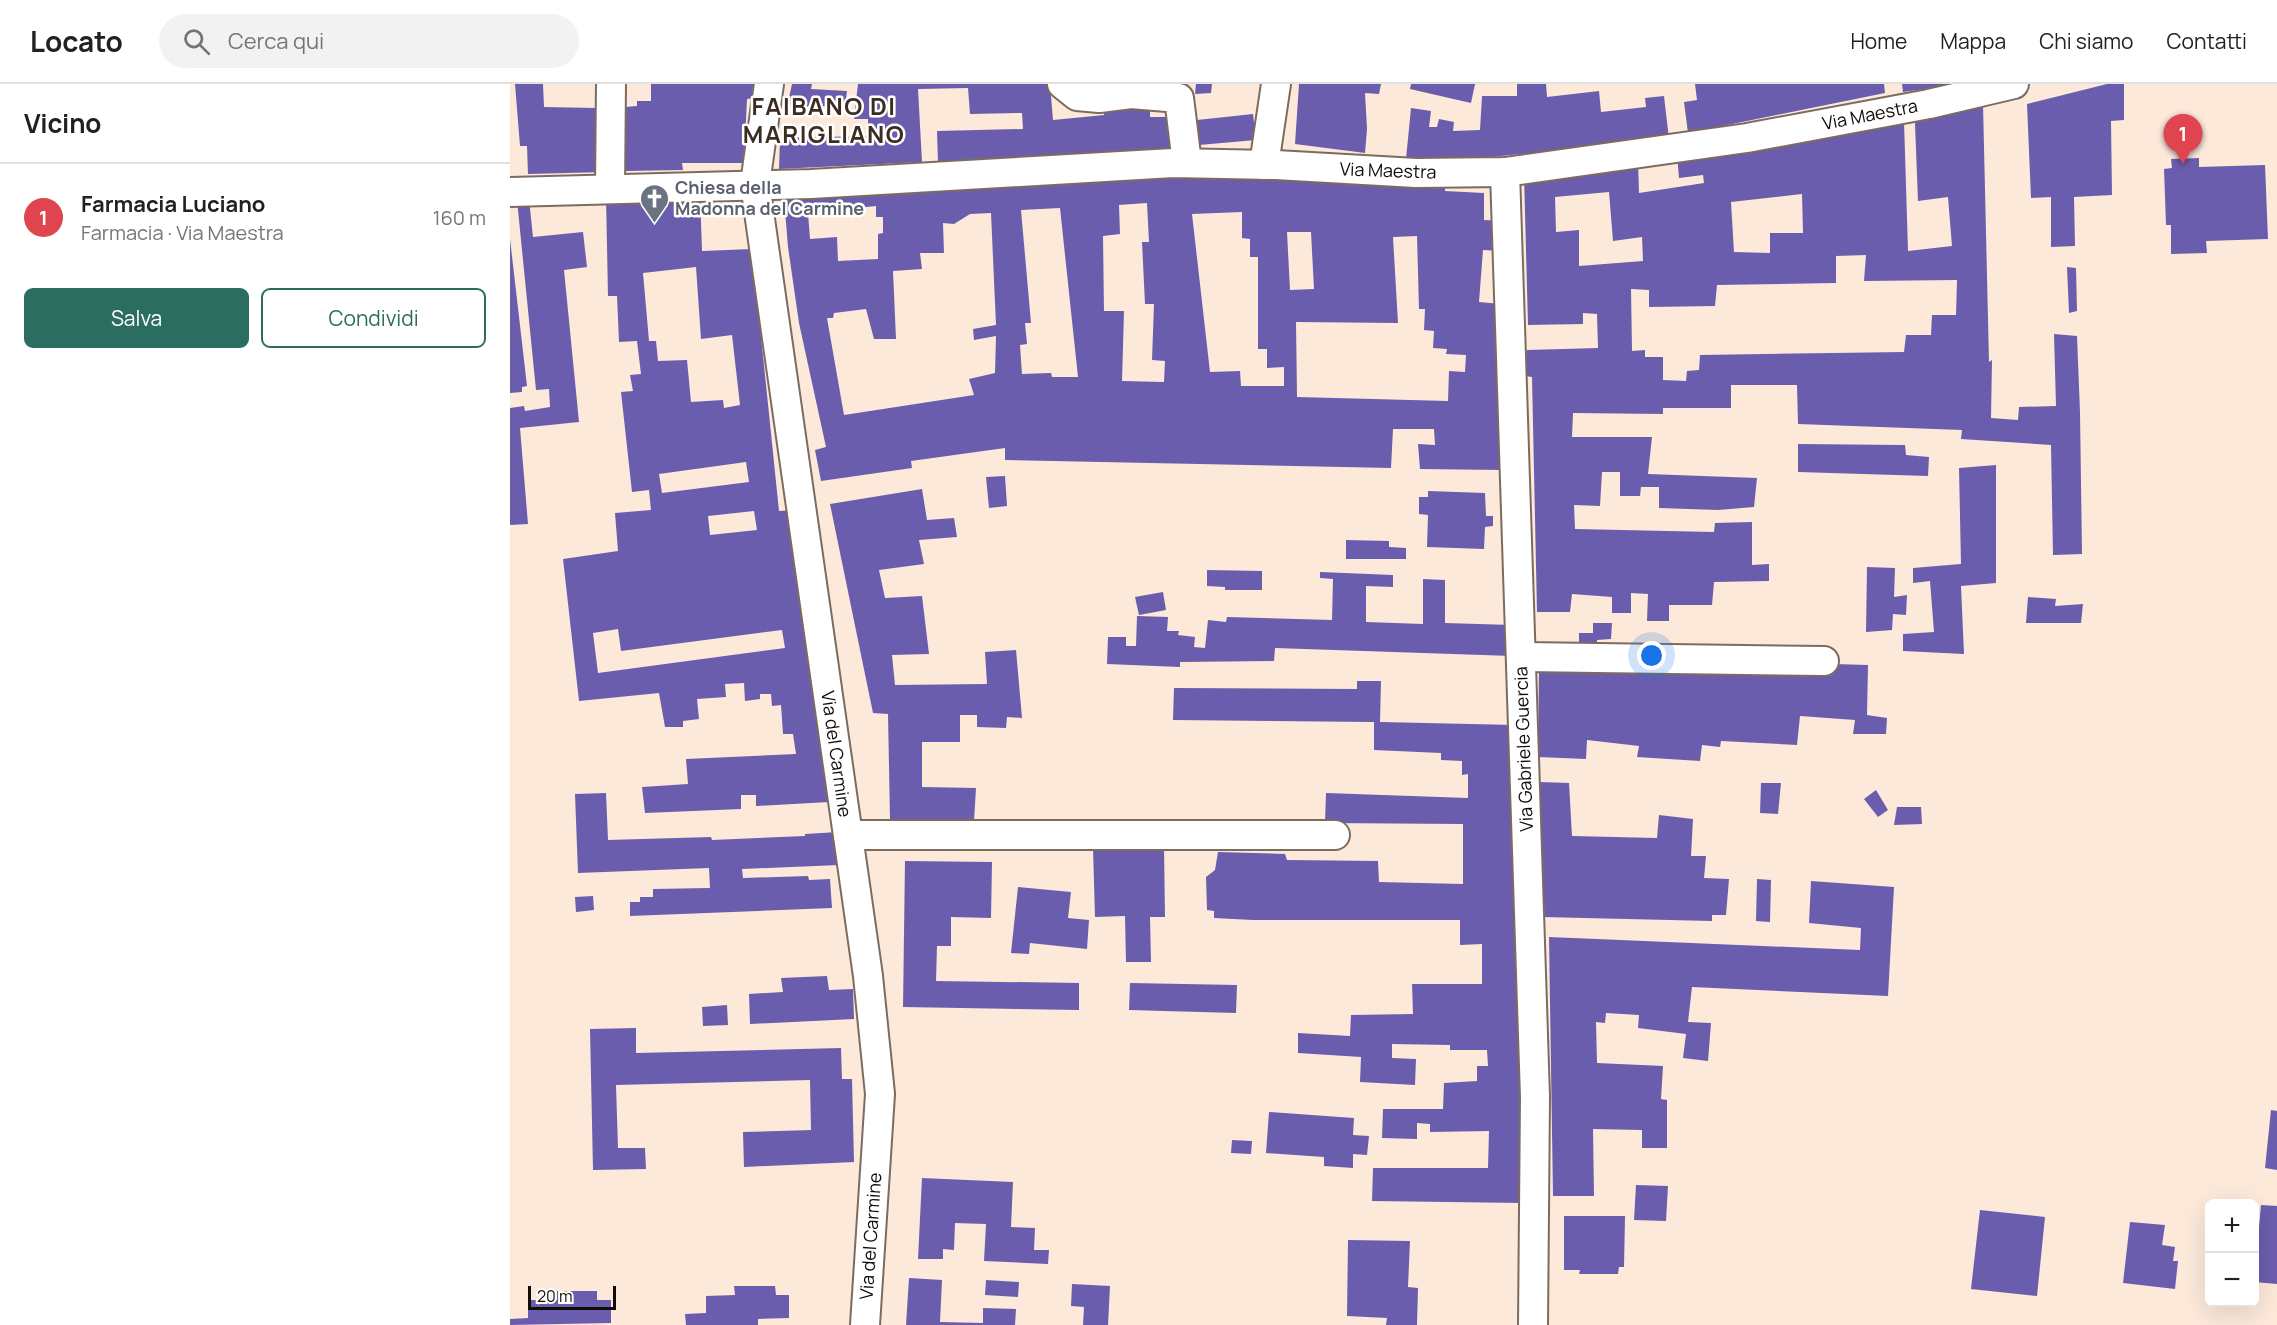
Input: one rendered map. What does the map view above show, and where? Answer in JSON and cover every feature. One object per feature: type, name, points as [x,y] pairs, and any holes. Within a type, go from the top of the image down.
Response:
[{"type":"street","points":[[610,189],[611,84]]},
{"type":"street","name":"Via del Carmine","points":[[768,84],[755,184],[868,976],[880,1094],[865,1325]]},
{"type":"street","points":[[1062,84],[1077,96],[1099,98],[1131,94],[1179,98],[1188,163]]},
{"type":"street","points":[[1264,165],[1276,84]]},
{"type":"street","name":"Via Maestra","points":[[510,192],[811,183],[1188,163],[1416,173],[1505,172],[1747,138],[1929,104],[2014,84]]},
{"type":"street","name":"Via Gabriele Guercia","points":[[1505,172],[1535,1097],[1533,1325]]},
{"type":"street","points":[[1521,657],[1824,661]]},
{"type":"street","points":[[848,835],[1335,835]]},
{"type":"building","points":[[515,84],[543,84],[544,107],[598,108],[606,172],[528,174],[527,146],[520,146]]},
{"type":"building","points":[[651,84],[757,84],[757,98],[747,99],[744,163],[682,163],[683,170],[626,171],[625,107],[637,106],[637,101],[651,101]]},
{"type":"building","points":[[792,84],[812,84],[811,89],[847,91],[845,106],[787,107]]},
{"type":"building","points":[[858,84],[1050,84],[1053,120],[1104,115],[1105,102],[1150,98],[1150,117],[1180,117],[1182,149],[938,163],[937,131],[1023,129],[1022,113],[970,114],[968,88],[918,89],[922,162],[779,169],[780,138],[868,136],[868,119],[854,119]]},
{"type":"building","points":[[1196,84],[1212,84],[1211,93],[1195,94]]},
{"type":"building","points":[[1299,84],[1381,84],[1379,94],[1365,93],[1367,129],[1365,153],[1295,144]]},
{"type":"building","points":[[1411,84],[1475,84],[1471,103],[1410,89]]},
{"type":"building","points":[[1517,84],[1546,84],[1547,97],[1599,91],[1601,112],[1646,107],[1645,98],[1664,96],[1669,139],[1462,160],[1406,159],[1411,108],[1431,111],[1429,127],[1437,127],[1439,119],[1454,122],[1453,131],[1480,130],[1482,96],[1517,96]]},
{"type":"building","points":[[1695,84],[1884,84],[1885,93],[1688,133],[1684,102],[1697,100]]},
{"type":"building","points":[[1902,84],[1953,84],[1953,85],[1903,92]]},
{"type":"building","points":[[2107,84],[2124,84],[2124,120],[2111,121],[2112,195],[2074,197],[2075,246],[2051,247],[2051,197],[2031,198],[2027,104]]},
{"type":"building","points":[[1983,104],[1989,362],[1992,360],[1991,418],[2018,420],[2019,407],[2056,406],[2054,334],[2077,336],[2082,554],[2053,555],[2051,445],[1961,439],[1962,430],[1798,424],[1797,385],[1731,385],[1731,408],[1663,408],[1663,414],[1573,413],[1572,437],[1652,437],[1648,474],[1757,478],[1754,507],[1718,510],[1659,508],[1659,487],[1641,487],[1640,496],[1620,496],[1620,472],[1602,472],[1600,506],[1574,505],[1575,529],[1714,532],[1715,523],[1752,522],[1752,565],[1769,564],[1769,581],[1714,582],[1712,605],[1669,605],[1669,621],[1647,621],[1648,594],[1631,593],[1631,613],[1612,613],[1612,597],[1572,594],[1570,612],[1537,612],[1532,377],[1525,376],[1527,350],[1598,348],[1597,314],[1583,313],[1583,324],[1528,325],[1524,175],[1638,160],[1639,193],[1704,183],[1703,175],[1679,178],[1677,155],[1904,121],[1908,251],[1952,246],[1948,197],[1918,201],[1915,124],[1918,112]],"holes":[[[1609,192],[1613,241],[1642,237],[1643,261],[1579,266],[1579,230],[1556,232],[1555,197]],[[1802,194],[1803,233],[1770,233],[1770,253],[1734,252],[1731,202]],[[1866,255],[1864,281],[1957,280],[1956,315],[1932,315],[1931,335],[1906,335],[1904,352],[1700,355],[1699,370],[1687,371],[1686,381],[1663,380],[1663,357],[1645,357],[1645,350],[1632,351],[1631,289],[1649,290],[1649,307],[1715,306],[1717,285],[1836,283],[1836,256]]]},
{"type":"building","points":[[1253,114],[1256,140],[1199,145],[1197,120]]},
{"type":"building","points":[[2199,158],[2199,167],[2265,165],[2268,239],[2206,241],[2207,253],[2171,254],[2171,225],[2166,225],[2164,169],[2172,168],[2171,159]]},
{"type":"building","points":[[1160,175],[1445,184],[1445,191],[1484,193],[1484,220],[1506,221],[1503,251],[1483,250],[1479,302],[1501,304],[1502,470],[1420,469],[1418,444],[1435,445],[1434,429],[1393,429],[1391,468],[1005,460],[1005,448],[911,461],[912,468],[821,481],[815,450],[826,447],[799,323],[788,247],[784,198]],"holes":[[[1147,203],[1149,242],[1142,242],[1145,304],[1154,304],[1152,360],[1165,361],[1164,382],[1122,381],[1124,311],[1104,311],[1103,236],[1120,234],[1119,205]],[[876,206],[876,217],[883,217],[883,233],[878,234],[878,259],[838,261],[837,237],[810,239],[808,213]],[[1060,208],[1078,377],[1052,377],[1051,373],[1022,374],[1020,345],[1027,344],[1025,323],[1031,323],[1021,210]],[[1242,212],[1242,238],[1250,239],[1250,257],[1258,257],[1258,349],[1267,349],[1267,368],[1284,367],[1284,386],[1241,386],[1240,371],[1210,372],[1192,214]],[[991,213],[996,325],[973,329],[974,340],[996,336],[995,373],[969,379],[974,395],[844,415],[827,318],[833,318],[834,313],[866,309],[874,339],[896,339],[893,271],[922,269],[920,253],[944,253],[943,223],[954,224],[970,214]],[[1287,232],[1311,232],[1314,289],[1290,290]],[[1417,236],[1419,309],[1425,309],[1424,330],[1434,331],[1433,348],[1447,349],[1446,354],[1466,355],[1465,372],[1449,371],[1448,401],[1297,397],[1296,322],[1398,323],[1393,237]]]},
{"type":"building","points":[[700,193],[702,251],[752,249],[779,511],[796,510],[829,802],[756,806],[756,795],[741,795],[741,809],[645,813],[642,787],[688,784],[686,759],[796,754],[793,734],[783,734],[781,705],[772,706],[771,694],[760,694],[760,699],[745,701],[744,683],[725,684],[726,697],[697,699],[699,719],[683,721],[683,727],[665,727],[659,693],[579,701],[563,559],[618,551],[615,513],[651,510],[649,490],[632,492],[621,392],[633,391],[630,375],[641,374],[637,341],[619,342],[617,296],[608,296],[606,197]],"holes":[[[696,267],[701,339],[732,335],[740,405],[724,408],[723,400],[691,402],[687,360],[658,361],[656,341],[649,341],[643,273]],[[746,462],[749,482],[662,493],[659,474]],[[754,511],[757,530],[710,535],[708,516]],[[618,629],[621,651],[782,630],[785,648],[598,673],[593,633]]]},
{"type":"building","points":[[529,199],[533,237],[583,232],[587,267],[564,270],[579,422],[520,428],[528,524],[510,525],[510,408],[524,406],[525,411],[550,407],[549,389],[536,390],[517,200]]},
{"type":"building","points":[[510,239],[527,386],[522,387],[522,392],[510,393]]},
{"type":"building","points":[[2067,267],[2076,268],[2077,311],[2069,313]]},
{"type":"building","points":[[1798,444],[1905,445],[1906,455],[1929,457],[1928,476],[1798,472]]},
{"type":"building","points":[[1996,465],[1996,583],[1961,586],[1964,654],[1903,651],[1903,634],[1934,632],[1930,581],[1913,583],[1913,568],[1961,564],[1959,468]]},
{"type":"building","points":[[1005,476],[1007,506],[989,508],[986,477]]},
{"type":"building","points":[[922,489],[927,520],[954,518],[957,537],[919,540],[924,564],[879,570],[885,598],[922,596],[929,654],[892,655],[895,685],[987,684],[985,652],[1016,650],[1022,718],[1007,717],[1006,728],[977,727],[977,715],[960,715],[960,742],[922,742],[922,787],[976,788],[974,821],[890,819],[888,714],[873,713],[830,504]]},
{"type":"building","points":[[1428,491],[1485,493],[1486,516],[1493,516],[1493,526],[1485,527],[1484,549],[1427,547],[1428,515],[1419,514],[1419,497],[1428,497]]},
{"type":"building","points":[[1346,540],[1389,541],[1389,547],[1406,548],[1406,559],[1346,559]]},
{"type":"building","points":[[1867,567],[1895,568],[1894,597],[1907,595],[1906,615],[1893,614],[1892,630],[1866,632]]},
{"type":"building","points":[[1207,570],[1262,571],[1262,590],[1225,590],[1225,587],[1207,586]]},
{"type":"building","points":[[1320,572],[1393,575],[1393,587],[1366,586],[1366,622],[1423,624],[1423,579],[1445,580],[1445,623],[1512,625],[1512,656],[1275,648],[1274,661],[1180,662],[1180,667],[1107,664],[1108,637],[1126,637],[1126,646],[1136,646],[1137,616],[1168,617],[1167,631],[1179,631],[1178,635],[1195,637],[1194,647],[1205,648],[1208,620],[1226,622],[1227,617],[1332,620],[1333,579],[1320,578]]},
{"type":"building","points":[[1163,592],[1166,610],[1139,615],[1135,597]]},
{"type":"building","points":[[2028,597],[2056,599],[2055,606],[2083,604],[2081,623],[2026,623]]},
{"type":"building","points":[[1593,623],[1612,623],[1611,639],[1597,640],[1597,652],[1579,651],[1579,633],[1593,633]]},
{"type":"building","points":[[1833,664],[1868,665],[1867,715],[1887,718],[1886,734],[1853,734],[1855,720],[1800,716],[1797,745],[1721,741],[1720,747],[1702,745],[1700,761],[1637,757],[1639,746],[1587,740],[1586,759],[1538,757],[1539,666],[1831,676]]},
{"type":"building","points":[[1357,681],[1381,681],[1380,722],[1515,725],[1523,1203],[1372,1201],[1373,1168],[1488,1168],[1489,1131],[1430,1132],[1430,1124],[1417,1123],[1417,1139],[1382,1138],[1383,1109],[1443,1109],[1444,1083],[1477,1081],[1477,1066],[1488,1066],[1487,1050],[1450,1050],[1450,1045],[1392,1044],[1392,1058],[1416,1059],[1415,1085],[1360,1082],[1361,1057],[1298,1053],[1298,1033],[1350,1036],[1351,1015],[1413,1014],[1412,984],[1482,984],[1482,944],[1460,945],[1460,920],[1253,920],[1214,918],[1214,911],[1207,910],[1206,877],[1215,870],[1218,852],[1285,854],[1287,860],[1378,861],[1379,882],[1463,884],[1463,824],[1325,823],[1326,793],[1468,798],[1468,774],[1462,775],[1462,761],[1441,760],[1441,753],[1374,750],[1374,722],[1173,720],[1174,688],[1357,689]]},
{"type":"building","points":[[1539,782],[1569,783],[1572,836],[1657,838],[1659,815],[1693,819],[1691,856],[1706,856],[1704,878],[1729,879],[1726,915],[1712,915],[1712,921],[1542,917]]},
{"type":"building","points":[[1761,783],[1781,783],[1778,814],[1760,813]]},
{"type":"building","points":[[1876,790],[1888,810],[1878,817],[1864,799]]},
{"type":"building","points":[[606,793],[608,840],[711,837],[712,840],[805,836],[805,834],[838,832],[839,865],[742,869],[743,878],[808,876],[809,880],[830,879],[832,908],[630,916],[630,902],[640,902],[640,897],[653,897],[653,889],[710,888],[709,868],[578,873],[575,794]]},
{"type":"building","points":[[1897,807],[1921,807],[1922,824],[1894,825]]},
{"type":"building","points":[[1164,846],[1165,917],[1150,917],[1151,962],[1126,962],[1125,916],[1095,917],[1093,848]]},
{"type":"building","points":[[905,861],[992,862],[991,918],[951,917],[951,946],[937,946],[936,981],[1079,983],[1079,1010],[903,1007]]},
{"type":"building","points":[[1757,879],[1771,880],[1770,922],[1756,921]]},
{"type":"building","points":[[1811,881],[1894,887],[1888,996],[1692,987],[1688,1022],[1711,1023],[1708,1061],[1683,1058],[1686,1034],[1638,1028],[1639,1015],[1606,1013],[1605,1023],[1596,1022],[1597,1063],[1663,1066],[1661,1099],[1667,1100],[1667,1148],[1642,1148],[1642,1130],[1593,1129],[1594,1196],[1553,1196],[1549,937],[1860,950],[1861,928],[1809,923]]},
{"type":"building","points":[[1018,887],[1071,892],[1068,918],[1089,920],[1087,949],[1030,943],[1029,954],[1011,953]]},
{"type":"building","points":[[593,896],[594,910],[576,912],[575,897]]},
{"type":"building","points":[[827,976],[829,990],[853,989],[854,1019],[750,1024],[749,994],[783,992],[781,978]]},
{"type":"building","points":[[1130,983],[1237,985],[1236,1013],[1129,1010]]},
{"type":"building","points":[[727,1005],[728,1025],[703,1026],[702,1007]]},
{"type":"building","points":[[636,1028],[636,1053],[841,1048],[842,1079],[852,1079],[854,1162],[744,1167],[743,1132],[811,1130],[810,1080],[616,1085],[618,1148],[645,1148],[646,1169],[593,1170],[590,1029]]},
{"type":"building","points":[[2271,1110],[2277,1111],[2277,1170],[2265,1168]]},
{"type":"building","points":[[1269,1112],[1354,1118],[1353,1135],[1369,1136],[1367,1155],[1353,1154],[1353,1168],[1324,1166],[1324,1157],[1266,1153]]},
{"type":"building","points":[[1232,1140],[1252,1141],[1251,1154],[1231,1153]]},
{"type":"building","points":[[922,1178],[1013,1182],[1011,1227],[1035,1228],[1034,1250],[1049,1250],[1048,1264],[984,1261],[986,1224],[955,1223],[954,1250],[943,1249],[943,1259],[918,1259]]},
{"type":"building","points":[[1636,1185],[1668,1186],[1666,1221],[1634,1220]]},
{"type":"building","points":[[2261,1205],[2277,1206],[2277,1284],[2259,1282]]},
{"type":"building","points":[[1980,1210],[2045,1217],[2037,1296],[1971,1289]]},
{"type":"building","points":[[1564,1216],[1625,1216],[1624,1267],[1619,1267],[1618,1274],[1579,1274],[1580,1270],[1564,1270]]},
{"type":"building","points":[[2130,1222],[2165,1225],[2162,1245],[2175,1247],[2173,1261],[2178,1261],[2175,1289],[2123,1283]]},
{"type":"building","points":[[1348,1240],[1410,1241],[1408,1287],[1418,1288],[1417,1325],[1386,1325],[1387,1318],[1347,1316]]},
{"type":"building","points":[[909,1278],[942,1280],[940,1322],[983,1323],[983,1308],[1016,1309],[1015,1325],[906,1325]]},
{"type":"building","points":[[986,1280],[1019,1282],[1018,1297],[985,1295]]},
{"type":"building","points":[[1072,1284],[1110,1286],[1108,1325],[1083,1325],[1084,1307],[1071,1306]]},
{"type":"building","points":[[734,1286],[775,1286],[776,1295],[789,1295],[789,1318],[758,1319],[758,1325],[686,1325],[685,1314],[706,1313],[706,1296],[735,1295]]},
{"type":"building","points":[[557,1291],[597,1291],[597,1300],[611,1300],[611,1323],[510,1325],[510,1319],[528,1318],[528,1300],[557,1300]]},
{"type":"place","name":"Farmacia Luciano","points":[[2183,164]]},
{"type":"place","name":"Chiesa della Madonna del Carmine","points":[[654,224]]},
{"type":"district","name":"FAIBANO DI MARIGLIANO","points":[[824,121]]}]
